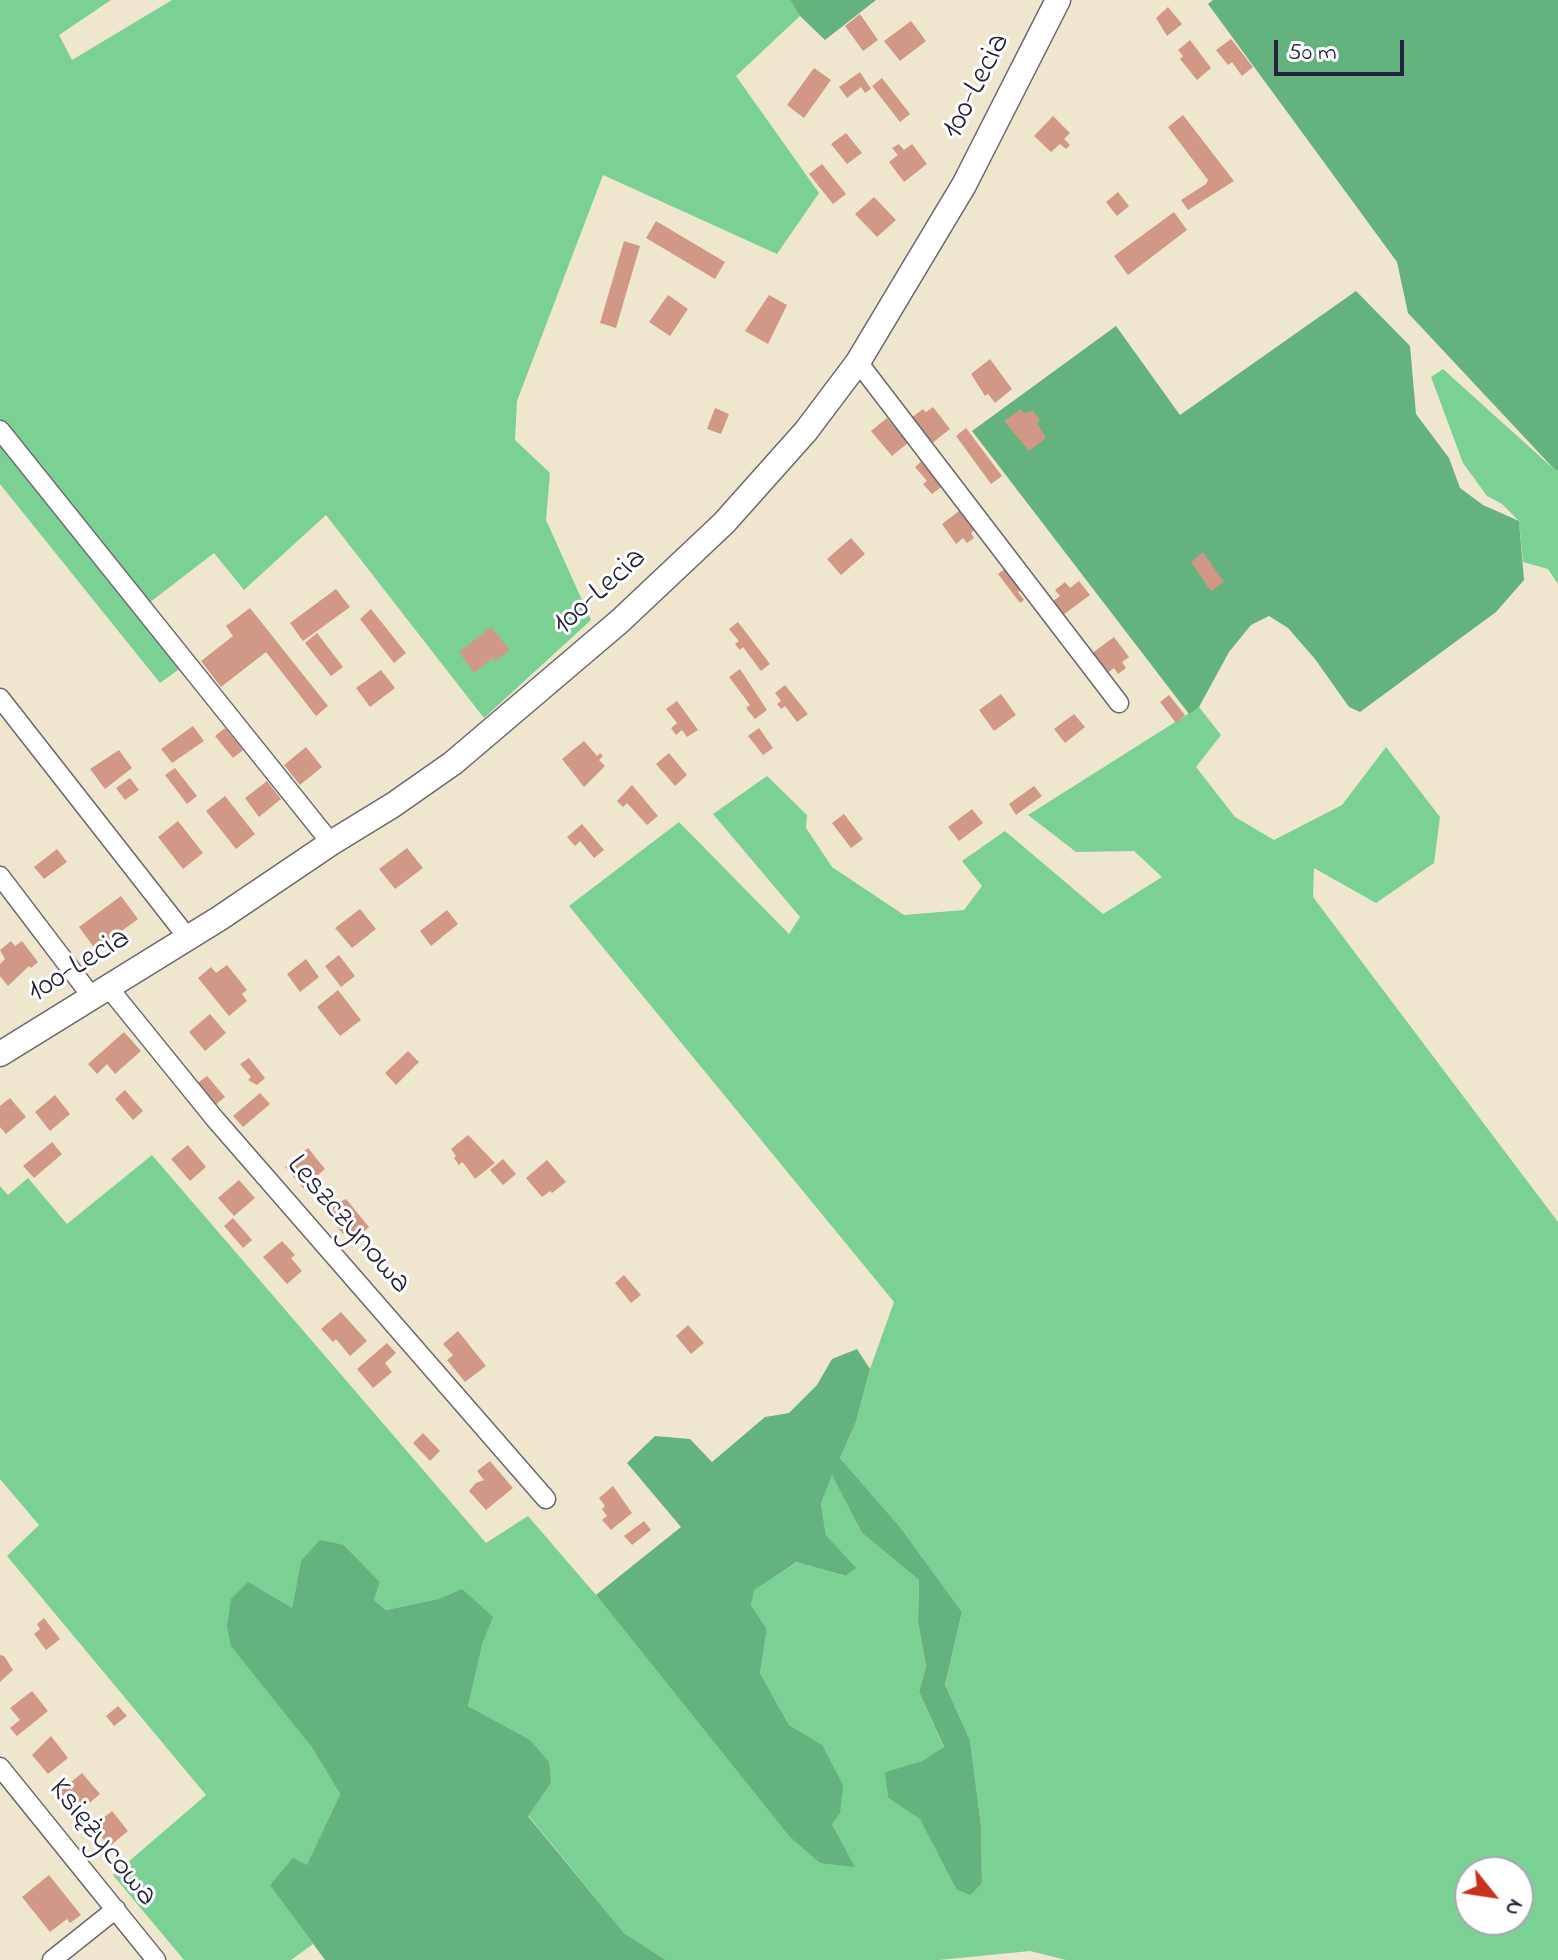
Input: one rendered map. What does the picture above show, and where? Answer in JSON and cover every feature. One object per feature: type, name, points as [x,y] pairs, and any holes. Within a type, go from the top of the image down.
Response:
[{"type":"street","name":"100-Lecia","points":[[0,1054],[188,938],[453,763],[620,621],[724,523],[762,483],[858,362],[964,185],[1058,0]]},
{"type":"street","points":[[858,362],[1119,703]]},
{"type":"street","points":[[0,430],[331,843]]},
{"type":"street","points":[[0,698],[188,938]]},
{"type":"street","name":"Leszczynowa","points":[[0,876],[546,1499]]},
{"type":"street","name":"Księżycowa","points":[[0,1767],[156,1960]]},
{"type":"street","points":[[52,1960],[116,1909]]},
{"type":"green space","points":[[0,0],[111,0],[59,35],[72,60],[172,0],[790,0],[800,16],[736,76],[819,193],[777,254],[603,175],[517,401],[515,440],[550,473],[546,520],[591,620],[484,718],[326,515],[244,590],[214,553],[149,603],[189,662],[160,683],[0,484]]},
{"type":"green space","points":[[790,0],[876,0],[825,40],[800,16]]},
{"type":"green space","points":[[1213,0],[1558,0],[1558,470],[1408,313],[1397,262],[1208,4]]},
{"type":"green space","points":[[1356,291],[1410,346],[1416,414],[1449,458],[1460,488],[1483,505],[1519,521],[1524,580],[1496,612],[1360,712],[1349,707],[1315,659],[1288,628],[1269,616],[1251,625],[1229,652],[1199,707],[1189,714],[972,431],[1116,326],[1180,415]]},
{"type":"green space","points":[[1443,369],[1558,470],[1558,584],[1548,569],[1523,562],[1519,521],[1502,504],[1487,496],[1463,463],[1431,377]]},
{"type":"green space","points":[[1199,707],[1221,735],[1196,767],[1235,817],[1274,840],[1342,805],[1386,747],[1440,817],[1434,863],[1376,903],[1314,868],[1313,897],[1558,1222],[1558,1960],[1066,1960],[1030,1951],[939,1960],[666,1960],[624,1933],[528,1815],[551,1783],[529,1739],[468,1706],[481,1644],[462,1589],[438,1599],[386,1610],[374,1600],[380,1582],[344,1545],[301,1561],[292,1609],[311,1746],[340,1794],[307,1866],[270,1884],[313,1944],[291,1960],[184,1960],[113,1875],[206,1795],[7,1556],[39,1525],[0,1479],[0,1186],[8,1195],[28,1178],[67,1224],[152,1155],[486,1543],[528,1516],[596,1595],[788,1835],[854,1866],[832,1824],[822,1746],[789,1725],[760,1673],[767,1629],[751,1605],[753,1590],[798,1562],[844,1576],[855,1568],[826,1535],[821,1504],[832,1474],[862,1533],[919,1580],[918,1622],[926,1666],[919,1692],[944,1748],[922,1761],[886,1772],[888,1798],[920,1818],[956,1889],[982,1883],[981,1826],[970,1740],[945,1685],[962,1612],[900,1527],[840,1458],[856,1422],[870,1369],[894,1302],[569,906],[679,822],[789,934],[800,917],[713,814],[767,776],[807,815],[806,828],[832,867],[904,915],[964,910],[982,886],[962,861],[1005,831],[1103,914],[1162,877],[1134,851],[1076,852],[1028,815]]},
{"type":"green space","points":[[857,1349],[870,1369],[856,1422],[840,1458],[900,1527],[962,1612],[945,1685],[970,1740],[981,1826],[982,1883],[970,1895],[956,1889],[920,1819],[888,1798],[885,1772],[922,1761],[944,1747],[919,1692],[926,1666],[918,1622],[919,1580],[862,1533],[832,1475],[821,1504],[826,1535],[856,1568],[845,1576],[797,1562],[754,1590],[751,1605],[767,1629],[760,1673],[789,1725],[822,1745],[843,1785],[840,1813],[832,1824],[855,1867],[820,1863],[788,1835],[596,1595],[681,1527],[627,1463],[655,1436],[690,1439],[712,1462],[765,1417],[789,1413],[817,1385],[832,1359]]},
{"type":"green space","points":[[320,1540],[344,1545],[380,1582],[374,1600],[386,1610],[438,1599],[462,1589],[493,1617],[482,1644],[468,1706],[529,1739],[549,1762],[551,1783],[528,1816],[624,1933],[666,1960],[325,1960],[270,1885],[293,1858],[307,1865],[340,1794],[311,1746],[231,1646],[227,1627],[231,1599],[248,1582],[292,1608],[301,1561]]},
{"type":"building","points":[[1168,7],[1182,24],[1167,36],[1156,18]]},
{"type":"building","points":[[860,14],[878,40],[863,51],[845,26]]},
{"type":"building","points":[[911,21],[926,41],[900,61],[884,41]]},
{"type":"building","points":[[1231,39],[1253,67],[1242,76],[1232,62],[1228,65],[1216,50]]},
{"type":"building","points":[[1190,40],[1211,68],[1197,80],[1180,59],[1183,56],[1178,50]]},
{"type":"building","points":[[814,68],[831,80],[804,118],[787,105]]},
{"type":"building","points":[[860,72],[871,89],[865,93],[861,87],[847,98],[839,87]]},
{"type":"building","points":[[882,78],[910,114],[900,122],[872,86]]},
{"type":"building","points":[[1183,115],[1234,181],[1188,210],[1181,200],[1208,180],[1168,127]]},
{"type":"building","points":[[1053,116],[1070,133],[1064,139],[1070,145],[1066,149],[1060,144],[1051,152],[1034,136]]},
{"type":"building","points":[[846,133],[862,153],[847,164],[831,144]]},
{"type":"building","points":[[899,144],[904,150],[912,144],[927,164],[904,182],[889,162],[898,155],[892,148]]},
{"type":"building","points":[[822,164],[846,194],[833,204],[809,174]]},
{"type":"building","points":[[1118,192],[1129,206],[1117,216],[1106,202]]},
{"type":"building","points":[[874,197],[896,220],[877,237],[855,214]]},
{"type":"building","points":[[1174,212],[1187,230],[1128,275],[1114,256]]},
{"type":"building","points":[[656,221],[725,262],[715,279],[646,238]]},
{"type":"building","points":[[624,241],[640,246],[616,328],[600,323]]},
{"type":"building","points":[[668,295],[688,309],[670,336],[649,322]]},
{"type":"building","points":[[769,295],[787,305],[768,344],[745,331]]},
{"type":"building","points":[[990,359],[1012,389],[995,403],[988,394],[985,396],[971,374]]},
{"type":"building","points":[[933,407],[950,429],[931,444],[911,418],[923,409],[926,412]]},
{"type":"building","points":[[715,408],[729,414],[721,434],[707,429]]},
{"type":"building","points":[[1021,409],[1024,413],[1033,411],[1040,420],[1037,423],[1046,438],[1029,451],[1004,421]]},
{"type":"building","points":[[887,418],[908,443],[892,456],[871,431]]},
{"type":"building","points":[[966,428],[1002,476],[991,484],[956,436]]},
{"type":"building","points":[[923,460],[944,485],[932,494],[923,484],[927,481],[915,467]]},
{"type":"building","points":[[963,508],[977,528],[971,533],[974,538],[967,543],[963,538],[956,544],[942,524]]},
{"type":"building","points":[[851,538],[865,554],[841,575],[827,559]]},
{"type":"building","points":[[1203,552],[1224,582],[1211,591],[1191,562]]},
{"type":"building","points":[[1007,567],[1023,588],[1018,592],[1024,600],[1020,603],[998,574]]},
{"type":"building","points":[[1079,581],[1090,595],[1063,615],[1053,601],[1060,596],[1055,590],[1065,582],[1070,588]]},
{"type":"building","points":[[336,589],[350,607],[303,641],[290,623]]},
{"type":"building","points":[[250,608],[328,706],[316,716],[266,652],[221,687],[201,661],[233,636],[226,626]]},
{"type":"building","points":[[371,609],[406,653],[394,663],[360,619]]},
{"type":"building","points":[[738,622],[770,664],[761,671],[743,647],[740,650],[735,644],[739,641],[729,629]]},
{"type":"building","points":[[491,627],[510,650],[496,661],[493,658],[474,673],[459,652]]},
{"type":"building","points":[[317,633],[343,667],[331,676],[305,643]]},
{"type":"building","points":[[1114,637],[1129,657],[1122,662],[1126,668],[1118,674],[1114,668],[1106,674],[1091,654]]},
{"type":"building","points":[[740,669],[767,710],[755,719],[746,708],[750,705],[729,677]]},
{"type":"building","points":[[381,670],[395,688],[370,707],[356,688]]},
{"type":"building","points":[[785,685],[808,714],[797,722],[785,706],[781,709],[777,704],[781,701],[775,693]]},
{"type":"building","points":[[1001,694],[1016,715],[994,731],[979,710]]},
{"type":"building","points":[[1169,695],[1185,715],[1176,723],[1160,702]]},
{"type":"building","points":[[677,701],[698,730],[687,737],[682,730],[676,735],[671,728],[677,723],[666,709]]},
{"type":"building","points":[[1074,714],[1085,727],[1065,743],[1054,729]]},
{"type":"building","points":[[193,726],[204,741],[172,763],[161,749]]},
{"type":"building","points":[[225,728],[243,750],[233,758],[215,736]]},
{"type":"building","points":[[759,728],[773,748],[763,755],[748,736]]},
{"type":"building","points":[[584,741],[597,756],[600,753],[603,756],[599,760],[605,766],[584,787],[562,759]]},
{"type":"building","points":[[306,747],[322,767],[300,785],[284,765]]},
{"type":"building","points":[[119,750],[132,768],[105,789],[90,769]]},
{"type":"building","points":[[669,753],[687,775],[675,786],[656,764]]},
{"type":"building","points":[[175,768],[197,796],[187,804],[165,775]]},
{"type":"building","points":[[130,778],[139,790],[125,800],[116,788]]},
{"type":"building","points":[[267,781],[281,799],[259,817],[245,798]]},
{"type":"building","points":[[632,785],[658,816],[647,825],[627,803],[623,807],[617,801]]},
{"type":"building","points":[[1034,786],[1042,796],[1016,815],[1009,804]]},
{"type":"building","points":[[225,796],[255,834],[236,849],[206,811]]},
{"type":"building","points":[[972,809],[983,823],[959,841],[948,827]]},
{"type":"building","points":[[844,814],[863,839],[851,848],[832,823]]},
{"type":"building","points":[[178,821],[203,853],[183,869],[158,837]]},
{"type":"building","points":[[582,824],[604,850],[594,858],[580,841],[575,846],[567,837]]},
{"type":"building","points":[[407,848],[423,868],[395,889],[379,869]]},
{"type":"building","points":[[57,849],[67,862],[44,879],[34,867]]},
{"type":"building","points":[[121,896],[138,919],[96,950],[79,927]]},
{"type":"building","points":[[360,909],[376,929],[352,948],[335,928]]},
{"type":"building","points":[[447,910],[458,924],[431,946],[420,931]]},
{"type":"building","points":[[11,941],[15,946],[22,941],[38,962],[31,968],[29,966],[8,986],[0,976],[0,964],[5,959],[0,950]]},
{"type":"building","points":[[339,955],[355,976],[341,987],[325,966]]},
{"type":"building","points":[[306,959],[319,977],[300,992],[287,974]]},
{"type":"building","points":[[227,965],[247,990],[242,994],[247,1001],[229,1016],[198,978],[211,967],[216,973]]},
{"type":"building","points":[[338,990],[361,1020],[340,1036],[317,1007]]},
{"type":"building","points":[[210,1014],[226,1033],[205,1051],[189,1032]]},
{"type":"building","points":[[124,1032],[141,1051],[115,1074],[107,1064],[97,1074],[88,1064]]},
{"type":"building","points":[[408,1051],[419,1062],[396,1085],[385,1073]]},
{"type":"building","points":[[249,1058],[265,1078],[257,1085],[248,1080],[251,1077],[240,1064]]},
{"type":"building","points":[[207,1076],[225,1097],[213,1107],[195,1085]]},
{"type":"building","points":[[125,1090],[143,1111],[133,1120],[115,1099]]},
{"type":"building","points":[[260,1093],[270,1104],[243,1127],[233,1116]]},
{"type":"building","points":[[55,1095],[70,1114],[50,1131],[35,1112]]},
{"type":"building","points":[[10,1098],[26,1117],[6,1134],[0,1127],[0,1106]]},
{"type":"building","points":[[468,1135],[495,1163],[475,1179],[462,1162],[459,1165],[451,1149]]},
{"type":"building","points":[[52,1142],[62,1154],[34,1178],[23,1166]]},
{"type":"building","points":[[188,1145],[206,1167],[190,1181],[171,1159]]},
{"type":"building","points":[[308,1148],[325,1169],[303,1188],[285,1167]]},
{"type":"building","points":[[503,1159],[516,1174],[503,1185],[490,1170]]},
{"type":"building","points":[[547,1160],[566,1182],[542,1197],[526,1178]]},
{"type":"building","points":[[239,1180],[255,1198],[234,1216],[218,1198]]},
{"type":"building","points":[[346,1199],[369,1227],[355,1239],[348,1230],[343,1234],[327,1215],[336,1204]]},
{"type":"building","points":[[233,1218],[252,1240],[243,1248],[224,1226]]},
{"type":"building","points":[[282,1241],[295,1255],[291,1258],[302,1271],[287,1284],[263,1257]]},
{"type":"building","points":[[624,1275],[641,1295],[631,1303],[615,1283]]},
{"type":"building","points":[[341,1312],[367,1341],[350,1356],[336,1339],[333,1342],[321,1329]]},
{"type":"building","points":[[688,1325],[704,1343],[691,1354],[676,1336]]},
{"type":"building","points":[[458,1331],[486,1366],[465,1382],[447,1360],[453,1355],[443,1344]]},
{"type":"building","points":[[387,1343],[396,1353],[385,1363],[392,1372],[373,1388],[357,1369]]},
{"type":"building","points":[[423,1433],[440,1451],[430,1461],[413,1443]]},
{"type":"building","points":[[490,1461],[513,1488],[486,1510],[469,1491],[484,1480],[477,1471]]},
{"type":"building","points":[[613,1486],[632,1513],[611,1530],[602,1520],[607,1516],[599,1498]]},
{"type":"building","points":[[644,1521],[651,1530],[632,1545],[624,1536]]},
{"type":"building","points":[[44,1618],[60,1639],[46,1650],[34,1634],[40,1629],[37,1624]]},
{"type":"building","points":[[0,1655],[13,1670],[0,1682]]},
{"type":"building","points":[[32,1691],[48,1711],[17,1736],[10,1728],[20,1720],[10,1708]]},
{"type":"building","points":[[118,1706],[127,1716],[114,1726],[106,1716]]},
{"type":"building","points":[[51,1736],[68,1758],[48,1774],[32,1755]]},
{"type":"building","points":[[82,1773],[100,1794],[75,1815],[57,1794]]},
{"type":"building","points":[[112,1811],[128,1831],[110,1846],[99,1835],[104,1831],[97,1823]]},
{"type":"building","points":[[49,1875],[81,1915],[70,1923],[67,1919],[50,1932],[22,1897]]}]
